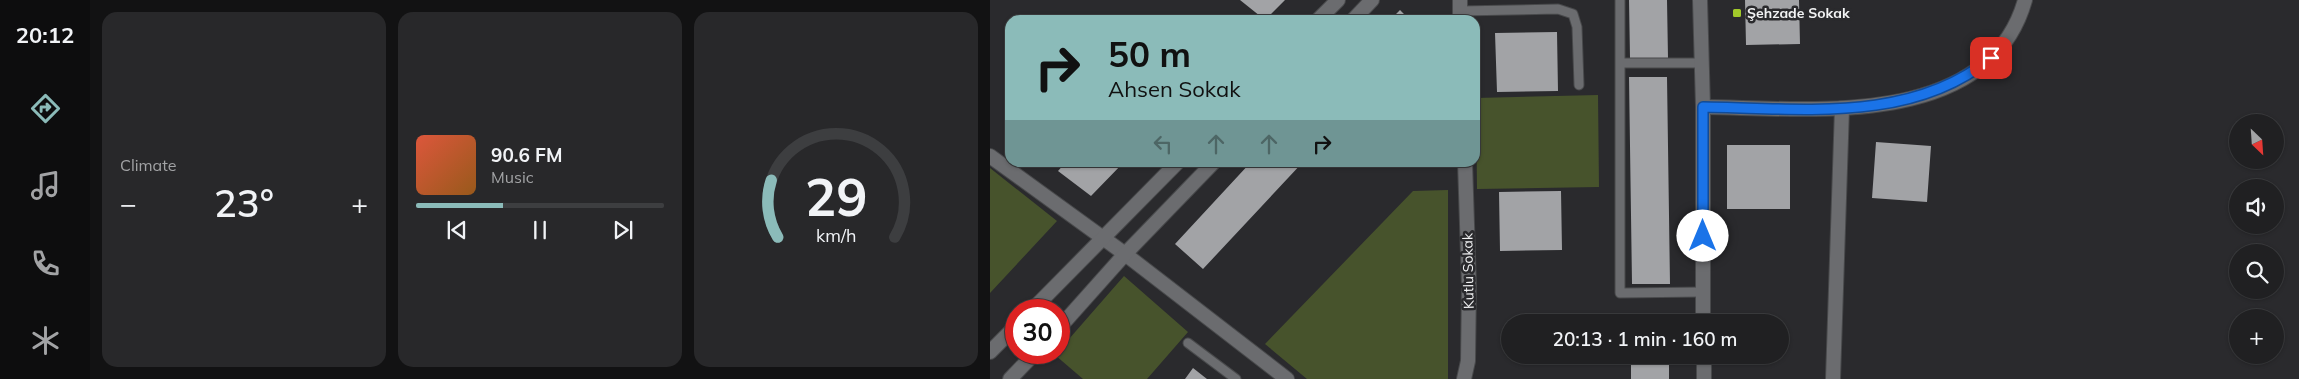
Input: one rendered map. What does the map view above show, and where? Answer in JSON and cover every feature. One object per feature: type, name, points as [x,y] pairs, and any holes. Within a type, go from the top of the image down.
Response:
[{"type":"street","points":[[1323,15],[1338,0]]},
{"type":"street","points":[[1358,15],[1372,0]]},
{"type":"street","points":[[1700,0],[1703,107],[1703,314]]},
{"type":"street","points":[[1703,107],[1870,107],[1920,96],[1973,74],[2005,44],[2023,6]]},
{"type":"street","points":[[1833,379],[1842,108]]},
{"type":"street","points":[[990,156],[1005,167]]},
{"type":"street","points":[[1005,167],[1125,254],[1287,379]]},
{"type":"street","points":[[1043,299],[1173,167]]},
{"type":"street","points":[[1070,316],[1125,254],[1209,167]]},
{"type":"street","name":"Kutlu Sokak","points":[[1464,379],[1468,361],[1469,286],[1465,167]]},
{"type":"street","points":[[990,352],[1005,337]]},
{"type":"street","points":[[1010,379],[1024,364]]},
{"type":"street","points":[[1704,364],[1704,379]]},
{"type":"lane","points":[[1620,0],[1620,293],[1702,292]]},
{"type":"lane","points":[[1460,10],[1558,9],[1573,14],[1577,27],[1579,85]]},
{"type":"lane","points":[[1620,63],[1702,63]]},
{"type":"lane","points":[[1188,343],[1236,379]]},
{"type":"green space","points":[[1598,95],[1599,187],[1477,189],[1477,167],[1480,167],[1480,98]]},
{"type":"green space","points":[[990,168],[1057,221],[990,293]]},
{"type":"green space","points":[[1448,190],[1448,379],[1307,379],[1265,344],[1413,191]]},
{"type":"green space","points":[[1124,276],[1188,332],[1147,379],[1083,379],[1066,364],[1070,364],[1070,338]]},
{"type":"building","points":[[1240,0],[1285,0],[1270,15],[1259,15]]},
{"type":"building","points":[[1629,0],[1667,0],[1668,58],[1630,58]]},
{"type":"building","points":[[1745,0],[1799,0],[1800,44],[1746,45]]},
{"type":"building","points":[[1400,10],[1405,15],[1395,15]]},
{"type":"building","points":[[1557,32],[1558,91],[1497,92],[1495,33]]},
{"type":"building","points":[[1629,77],[1667,77],[1670,284],[1632,284]]},
{"type":"building","points":[[1876,142],[1931,146],[1927,202],[1872,198]]},
{"type":"building","points":[[1727,145],[1790,145],[1790,209],[1727,209]]},
{"type":"building","points":[[1062,167],[1119,167],[1091,196],[1058,171]]},
{"type":"building","points":[[1246,167],[1298,167],[1203,269],[1175,244]]},
{"type":"building","points":[[1561,191],[1562,250],[1500,251],[1499,192]]},
{"type":"building","points":[[1631,364],[1669,364],[1669,379],[1631,379]]},
{"type":"building","points":[[1193,368],[1207,379],[1185,379]]},
{"type":"place","name":"Şehzade Sokak","points":[[1737,13]]},
{"type":"route","points":[[1703,236],[1703,107],[1870,107],[1920,96],[1949,85],[1973,74],[1991,58]]}]
